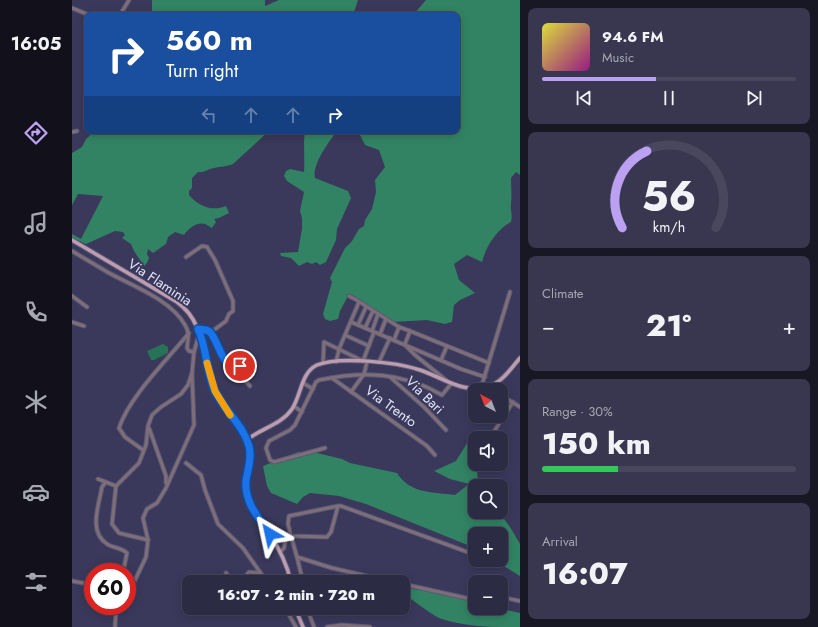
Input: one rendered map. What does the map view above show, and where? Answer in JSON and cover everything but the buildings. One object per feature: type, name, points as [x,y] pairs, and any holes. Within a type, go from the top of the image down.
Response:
[{"type":"main road","name":"Via Flaminia","points":[[72,240],[176,302],[188,312],[199,331],[214,388],[222,403],[247,440],[250,453],[246,484],[248,500],[280,552],[287,565],[289,575]]},
{"type":"main road","points":[[494,383],[520,358]]},
{"type":"main road","points":[[247,440],[260,430],[282,419],[294,406],[303,382],[311,369],[323,363],[365,361],[410,367],[434,375],[450,384],[468,388]]},
{"type":"main road","points":[[299,615],[303,627]]},
{"type":"street","points":[[122,12],[129,0]]},
{"type":"street","points":[[72,8],[84,13]]},
{"type":"street","points":[[72,132],[77,131]]},
{"type":"street","points":[[186,257],[202,246],[207,247],[215,260],[233,301],[232,311],[226,321],[210,333]]},
{"type":"street","points":[[72,251],[110,274],[159,299],[182,320],[189,333],[189,351],[194,352]]},
{"type":"street","points":[[483,383],[510,292]]},
{"type":"street","points":[[72,296],[87,307]]},
{"type":"street","points":[[348,296],[399,327],[489,363]]},
{"type":"street","points":[[336,362],[339,349],[359,302]]},
{"type":"street","points":[[358,325],[366,307]]},
{"type":"street","points":[[365,328],[372,311]]},
{"type":"street","points":[[351,392],[364,374],[365,361],[378,314]]},
{"type":"street","points":[[380,334],[386,319]]},
{"type":"street","points":[[72,322],[84,326]]},
{"type":"street","points":[[351,322],[485,377]]},
{"type":"street","points":[[394,340],[399,327]]},
{"type":"street","points":[[136,578],[146,557],[148,540],[143,518],[147,509],[157,503],[166,488],[194,426],[192,374],[194,352],[199,331],[206,330],[210,333],[220,353],[250,386]]},
{"type":"street","points":[[405,344],[410,331]]},
{"type":"street","points":[[143,450],[125,437],[119,428],[122,420],[141,390],[189,333]]},
{"type":"street","points":[[345,335],[369,346]]},
{"type":"street","points":[[379,362],[390,338]]},
{"type":"street","points":[[323,363],[324,342],[365,361]]},
{"type":"street","points":[[325,448],[273,462],[270,460],[266,448],[268,442],[293,427],[318,380],[364,374],[389,376],[409,379],[431,388],[442,395],[450,384],[415,355],[405,344]]},
{"type":"street","points":[[441,360],[447,346]]},
{"type":"street","points":[[233,367],[238,368],[241,366]]},
{"type":"street","points":[[148,540],[119,533],[112,524],[116,486],[139,463],[146,445],[148,426],[152,415],[161,407],[181,394],[188,385],[192,374]]},
{"type":"street","name":"Via Bari","points":[[389,376],[424,407],[446,430]]},
{"type":"street","name":"Via Trento","points":[[332,378],[427,446],[435,455]]},
{"type":"street","points":[[303,382],[313,389]]},
{"type":"street","points":[[508,399],[520,407]]},
{"type":"street","points":[[495,431],[512,402]]},
{"type":"street","points":[[294,406],[302,412]]},
{"type":"street","points":[[148,426],[166,476],[166,488]]},
{"type":"street","points":[[186,463],[201,474],[205,490],[218,524],[243,548],[260,573]]},
{"type":"street","points":[[98,479],[116,486]]},
{"type":"street","points":[[105,483],[102,487],[96,530],[104,542],[127,552],[126,563]]},
{"type":"street","points":[[280,552],[284,548],[286,538],[291,536],[327,537],[331,532],[338,506]]},
{"type":"street","points":[[301,575],[288,527],[288,516],[338,506],[468,552]]},
{"type":"street","points":[[297,557],[324,566],[363,575]]},
{"type":"street","points":[[246,575],[249,572],[260,573]]},
{"type":"street","points":[[72,581],[84,583]]},
{"type":"street","points":[[410,586],[468,598]]},
{"type":"street","points":[[508,598],[520,601]]},
{"type":"street","points":[[115,627],[116,615]]},
{"type":"street","points":[[289,615],[296,627]]},
{"type":"street","points":[[310,615],[314,627]]},
{"type":"street","points":[[327,627],[370,627]]},
{"type":"green space","points":[[152,0],[265,0],[265,6],[279,0],[358,0],[354,12],[152,12]]},
{"type":"green space","points":[[426,0],[520,0],[520,175],[516,172],[511,178],[511,222],[492,239],[482,262],[467,255],[454,264],[459,280],[475,293],[460,300],[454,305],[452,322],[445,324],[427,320],[393,322],[358,299],[348,296],[340,311],[338,319],[330,321],[325,319],[323,314],[332,282],[330,278],[345,248],[352,241],[359,229],[364,226],[365,220],[372,209],[376,192],[375,180],[385,167],[379,150],[365,145],[360,135],[460,134],[460,12],[416,12]]},
{"type":"green space","points":[[92,134],[266,134],[233,164],[198,172],[192,178],[192,188],[189,191],[189,195],[193,199],[206,207],[221,208],[226,206],[229,213],[214,219],[216,222],[212,228],[204,224],[197,224],[188,230],[184,235],[175,232],[168,237],[166,244],[153,253],[148,249],[147,254],[149,258],[144,266],[131,244],[122,238],[125,235],[123,232],[115,231],[86,244],[72,238],[72,234],[81,239],[103,196],[78,194],[72,205],[72,153],[82,147],[86,139]]},
{"type":"green space","points":[[305,134],[335,134],[316,166],[315,178],[348,191],[351,198],[337,229],[336,240],[326,262],[320,265],[316,262],[312,264],[307,262],[299,266],[291,258],[281,256],[280,253],[298,252],[302,229],[302,218],[300,211],[304,192],[287,181],[284,176],[286,171],[290,169],[304,172]]},
{"type":"green space","points":[[163,344],[168,347],[168,353],[151,360],[147,351]]},
{"type":"green space","points":[[468,442],[468,471],[477,471],[478,479],[468,479],[468,484],[450,479],[434,471],[456,461]]},
{"type":"green space","points":[[298,452],[317,453],[342,459],[350,463],[397,473],[408,485],[423,491],[455,495],[468,485],[468,519],[504,519],[520,544],[520,576],[505,567],[508,567],[508,527],[468,527],[468,545],[366,504],[339,496],[310,493],[303,497],[297,504],[271,493],[267,486],[263,466]]},
{"type":"green space","points":[[410,589],[431,591],[468,600],[468,615],[508,615],[508,610],[520,613],[520,627],[468,625],[439,618],[410,598]]},
{"type":"slow traffic","points":[[207,363],[215,391],[230,415]]},
{"type":"route","points":[[240,366],[238,368],[233,367],[223,357],[219,352],[210,332],[198,329],[214,388],[222,403],[247,440],[250,452],[246,479],[248,500],[258,518],[270,534]]}]
